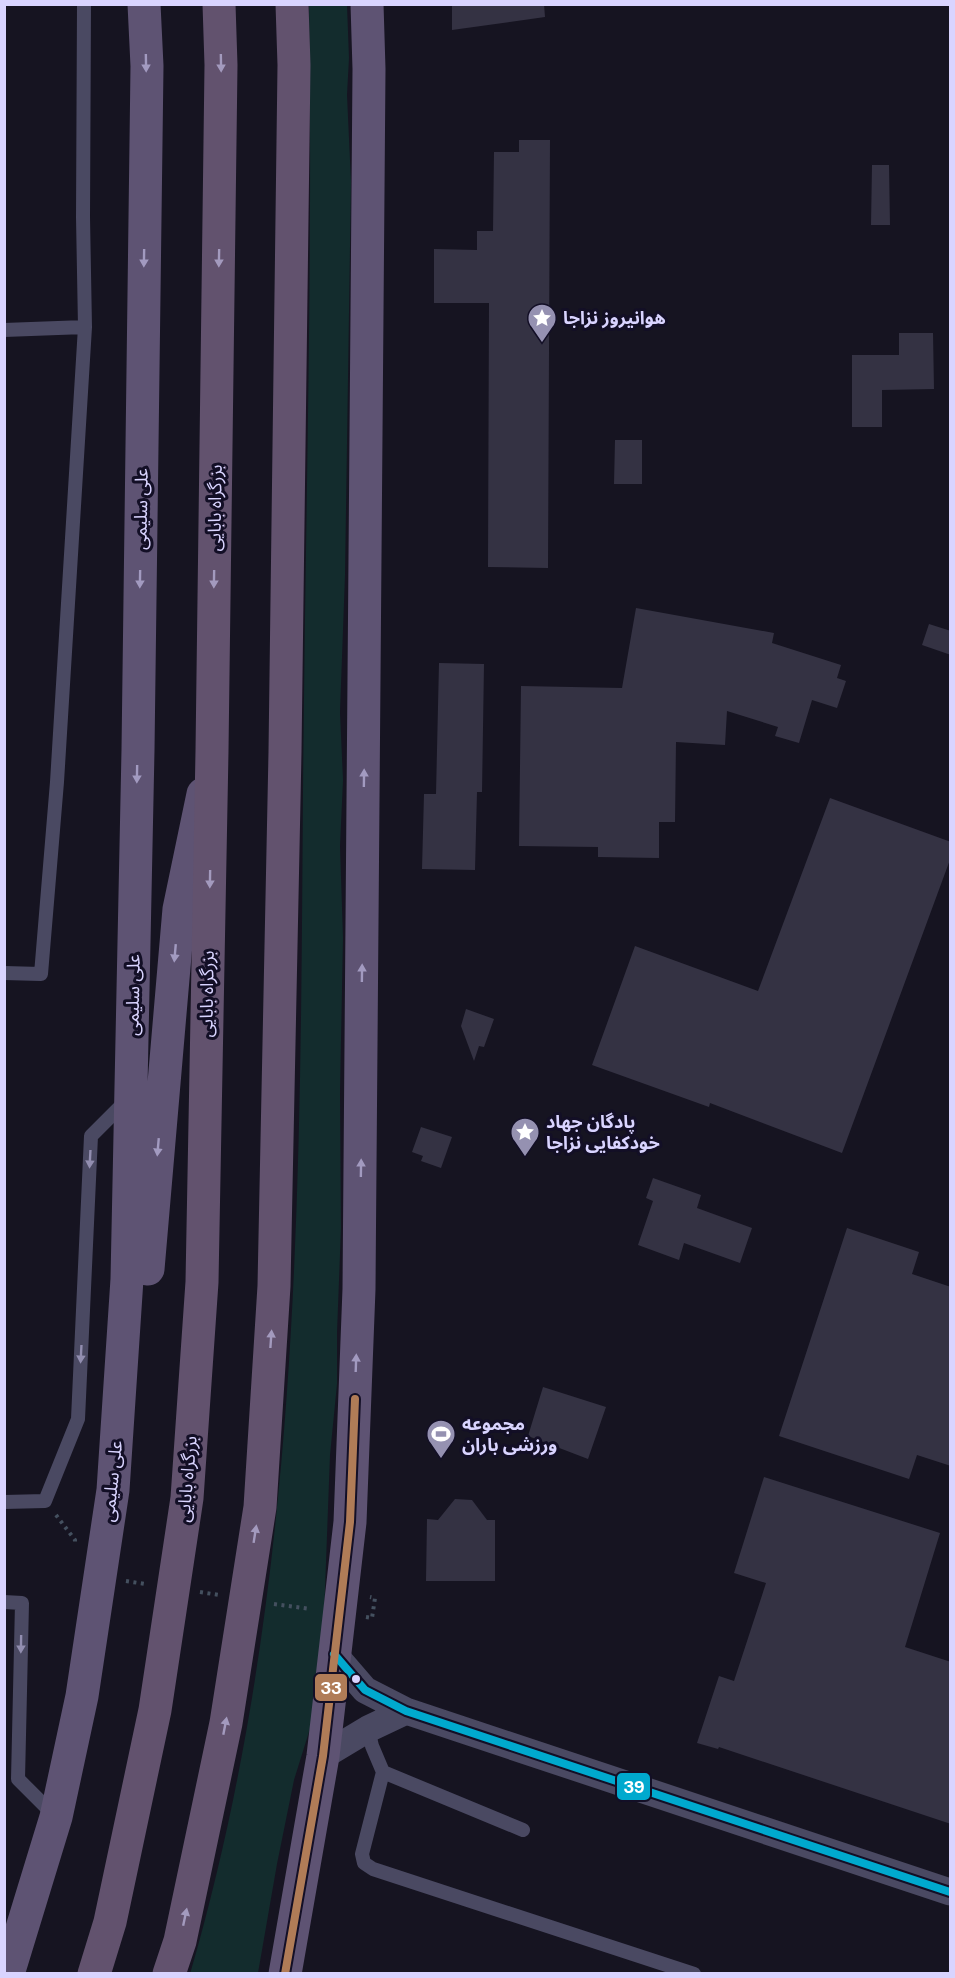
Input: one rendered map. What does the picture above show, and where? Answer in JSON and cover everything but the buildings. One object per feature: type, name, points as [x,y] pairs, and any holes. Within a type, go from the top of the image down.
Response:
[{"type":"highway","name":"بزرگراه بابایی","points":[[93,1974],[110,1922],[155,1710],[187,1498],[202,1282],[212,751],[221,65],[219,4]]},
{"type":"highway","points":[[170,1974],[180,1941],[226,1723],[260,1507],[274,1286],[285,729],[294,65],[292,4]]},
{"type":"main road","name":"علی سلیمی","points":[[8,1974],[56,1817],[82,1696],[113,1490],[127,1279],[131,1097],[147,66],[144,4]]},
{"type":"main road","points":[[285,1974],[323,1756],[350,1522],[359,1289],[369,69],[367,4]]},
{"type":"main road","points":[[113,1490],[143,1319],[179,909],[212,751]]},
{"type":"street","points":[[334,1654],[365,1690],[406,1712],[951,1892]]},
{"type":"street","points":[[323,1756],[368,1729],[406,1712]]},
{"type":"lane","points":[[4,973],[41,974],[57,782],[85,327],[84,4]]},
{"type":"lane","points":[[4,330],[85,327]]},
{"type":"lane","points":[[4,1502],[45,1501],[78,1419],[91,1136],[131,1097]]},
{"type":"lane","points":[[4,1602],[22,1603],[18,1779],[56,1817]]},
{"type":"lane","points":[[368,1729],[372,1746],[383,1772],[362,1854],[364,1863],[373,1869],[694,1974]]},
{"type":"lane","points":[[383,1772],[523,1830]]},
{"type":"path","points":[[45,1501],[75,1540]]},
{"type":"green space","points":[[309,5],[347,5],[349,58],[347,95],[351,182],[345,575],[340,712],[343,780],[340,846],[343,938],[340,1092],[341,1228],[337,1384],[330,1455],[324,1616],[317,1706],[294,1780],[258,1973],[190,1974],[227,1829],[254,1682],[274,1535],[287,1386],[300,1088],[309,299]]},
{"type":"transit line","name":"33","points":[[285,1974],[323,1756],[350,1522],[355,1399]]},
{"type":"transit line","name":"39","points":[[334,1654],[365,1690],[406,1711],[950,1892]]},
{"type":"place","name":"هوانیروز نزاجا","points":[[542,344]]},
{"type":"place","name":"پادگان جهاد خودکفایی نزاجا","points":[[525,1158]]},
{"type":"place","name":"مجموعه ورزشی باران","points":[[441,1460]]}]
